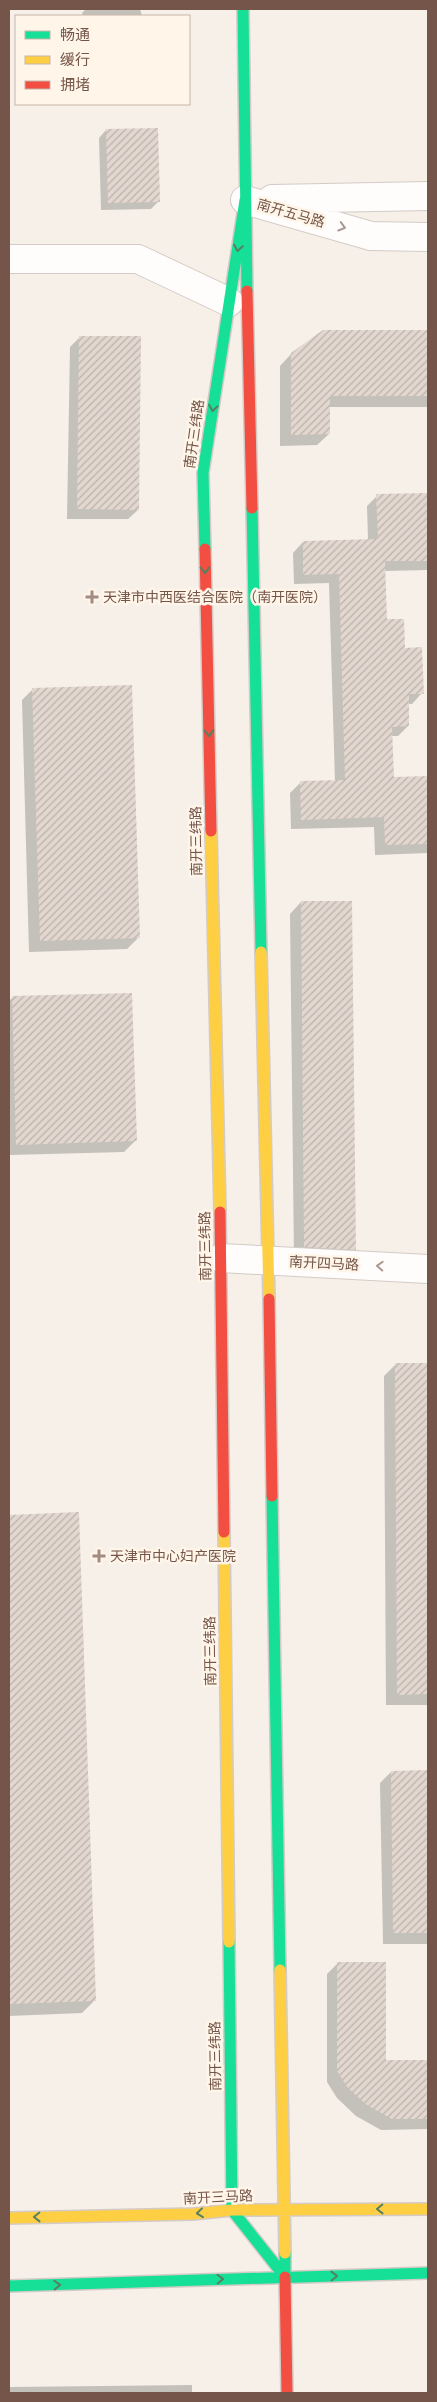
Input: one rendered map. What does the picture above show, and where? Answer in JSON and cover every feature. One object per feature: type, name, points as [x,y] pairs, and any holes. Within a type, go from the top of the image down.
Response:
[{"type":"street","name":"南开三纬路","points":[[244,9],[245,200],[268,1261],[283,2210],[288,2393]]},
{"type":"street","name":"南开五马路","points":[[245,200],[428,196]]},
{"type":"street","name":"南开三纬路","points":[[232,2210],[221,1258],[203,474],[245,200]]},
{"type":"street","name":"南开五马路","points":[[245,200],[371,236],[428,237]]},
{"type":"street","points":[[9,259],[138,259],[229,302]]},
{"type":"street","name":"南开四马路","points":[[221,1258],[428,1268]]},
{"type":"street","name":"南开三马路","points":[[9,2218],[193,2214],[232,2210],[428,2209]]},
{"type":"street","points":[[232,2210],[285,2277]]},
{"type":"street","points":[[9,2286],[428,2274]]},
{"type":"building","points":[[158,128],[160,202],[108,203],[106,129]]},
{"type":"building","points":[[323,330],[428,330],[428,396],[330,396],[330,434],[291,435],[291,353]]},
{"type":"building","points":[[79,336],[141,336],[139,510],[77,509]]},
{"type":"building","points":[[428,493],[428,561],[385,561],[387,619],[404,619],[405,648],[422,647],[424,694],[409,694],[409,726],[392,727],[394,777],[428,776],[428,844],[385,845],[384,817],[301,820],[300,781],[345,780],[339,574],[303,575],[303,541],[378,539],[376,494]]},
{"type":"building","points":[[132,685],[140,938],[40,941],[32,688]]},
{"type":"building","points":[[301,901],[352,901],[356,1250],[304,1247]]},
{"type":"building","points":[[132,993],[137,1141],[16,1145],[12,996]]},
{"type":"building","points":[[395,1363],[428,1363],[428,1694],[397,1695]]},
{"type":"building","points":[[79,1512],[96,2001],[9,2004],[9,1515]]},
{"type":"building","points":[[428,1770],[428,1933],[393,1933],[391,1771]]},
{"type":"building","points":[[337,1962],[386,1962],[386,2060],[428,2060],[428,2119],[392,2119],[367,2105],[348,2088],[337,2071]]},
{"type":"traffic: fast","points":[[243,9],[247,291]]},
{"type":"traffic: fast","points":[[205,549],[203,473],[245,200]]},
{"type":"traffic: fast","points":[[252,508],[261,952]]},
{"type":"traffic: fast","points":[[272,1496],[280,1970]]},
{"type":"traffic: fast","points":[[229,1942],[232,2210],[285,2277],[285,2253]]},
{"type":"traffic: fast","points":[[9,2286],[428,2273]]},
{"type":"traffic: slow","points":[[211,831],[220,1212]]},
{"type":"traffic: slow","points":[[261,952],[269,1299]]},
{"type":"traffic: slow","points":[[224,1532],[229,1942]]},
{"type":"traffic: slow","points":[[280,1970],[285,2253]]},
{"type":"traffic: slow","points":[[9,2218],[193,2214],[232,2210],[428,2209]]},
{"type":"traffic: jam","points":[[247,291],[252,508]]},
{"type":"traffic: jam","points":[[205,549],[211,831]]},
{"type":"traffic: jam","points":[[220,1212],[224,1532]]},
{"type":"traffic: jam","points":[[269,1299],[272,1496]]},
{"type":"traffic: jam","points":[[285,2277],[287,2393]]},
{"type":"place","name":"天津市中西医结合医院（南开医院）","points":[[92,597]]},
{"type":"place","name":"天津市中心妇产医院","points":[[99,1556]]}]
